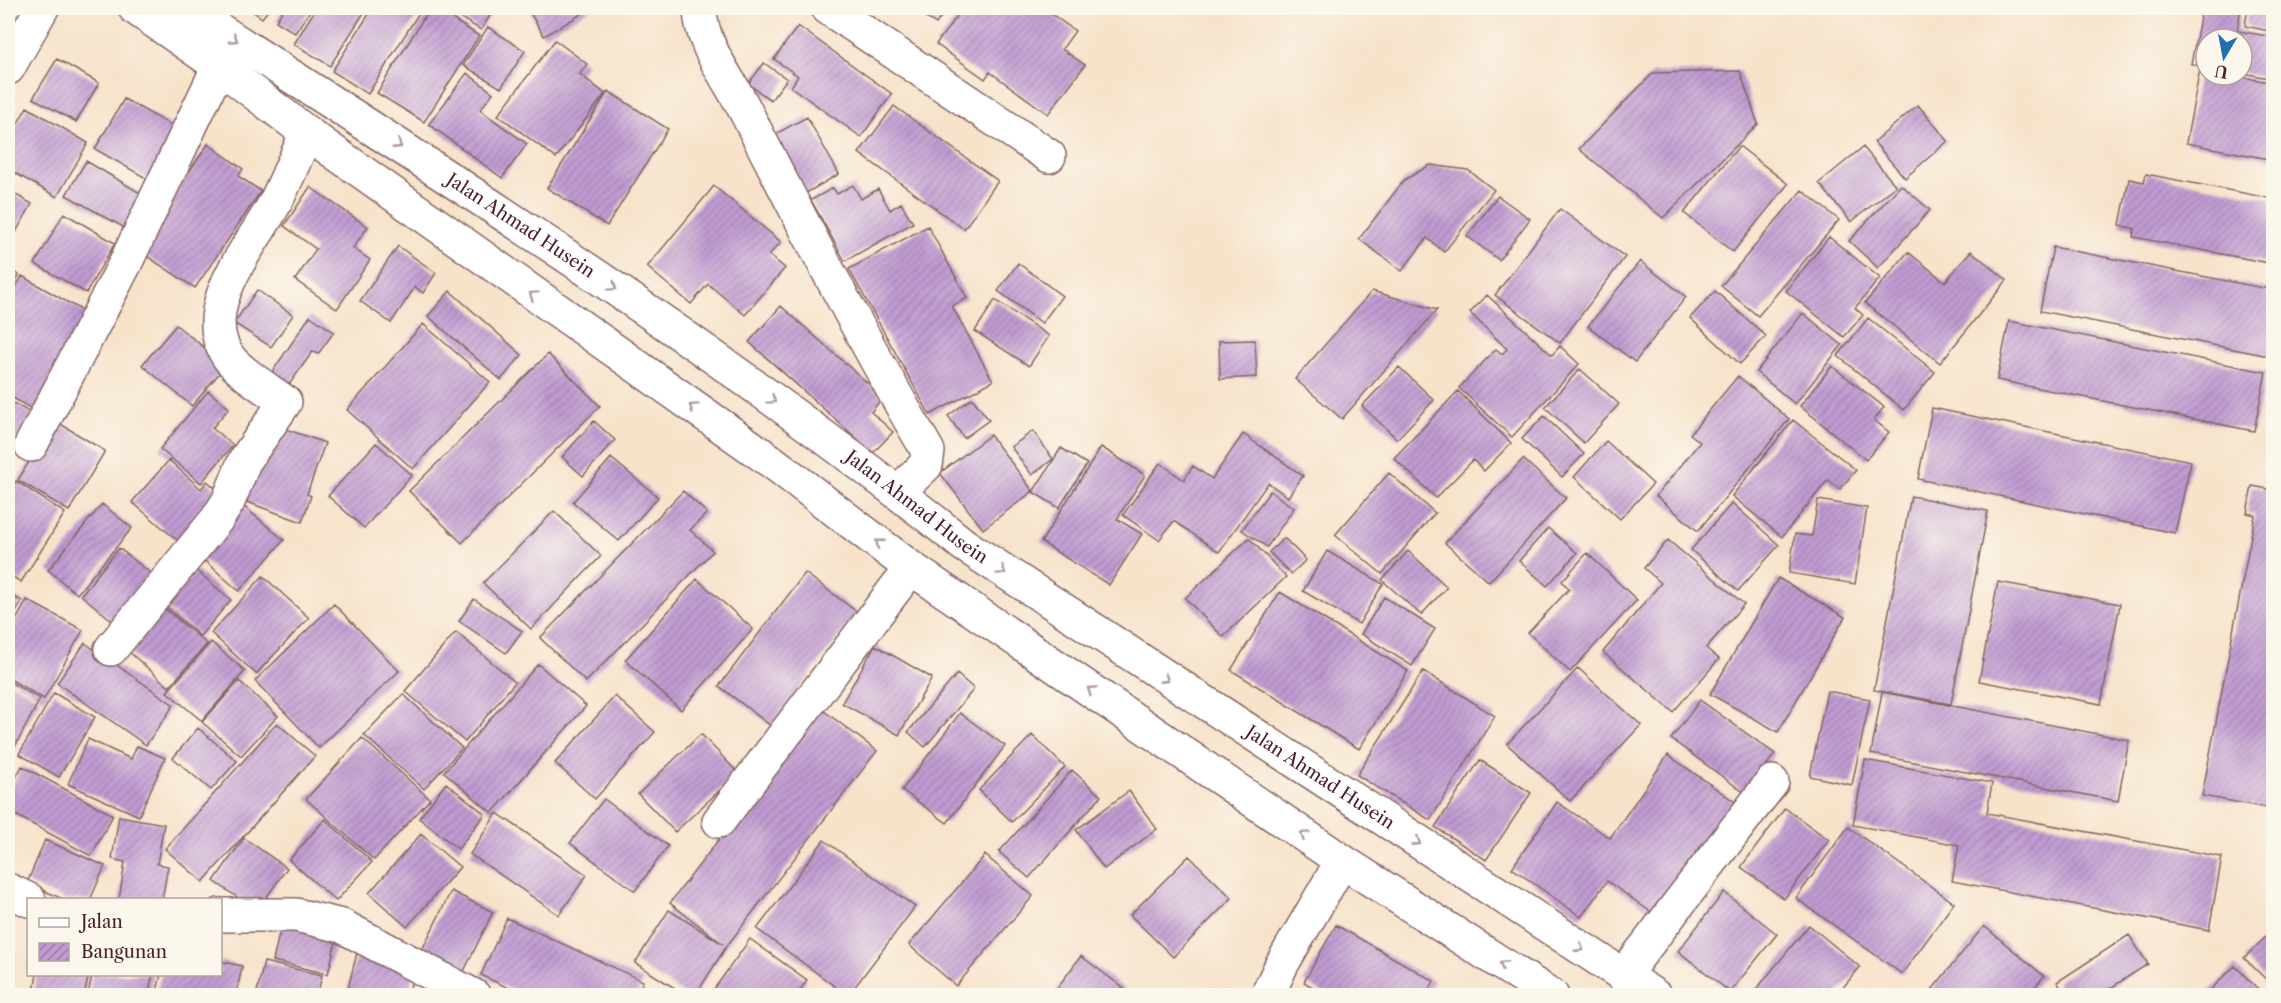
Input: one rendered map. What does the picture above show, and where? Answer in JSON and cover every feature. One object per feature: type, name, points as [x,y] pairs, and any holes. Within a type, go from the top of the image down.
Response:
[{"type":"main road","points":[[8,68],[42,8]]},
{"type":"main road","points":[[135,8],[219,66],[307,134],[776,464],[911,568],[1342,861],[1552,996]]},
{"type":"main road","name":"Jalan Ahmad Husein","points":[[185,8],[559,249],[898,492],[964,545],[1655,996]]},
{"type":"main road","points":[[700,8],[700,24],[707,41],[733,85],[865,343],[928,450],[926,465],[898,492]]},
{"type":"main road","points":[[828,8],[1049,156]]},
{"type":"main road","points":[[31,445],[125,264],[219,66]]},
{"type":"main road","points":[[111,649],[228,502],[244,462],[285,402],[231,360],[222,343],[218,326],[226,284],[276,202],[307,134]]},
{"type":"main road","points":[[719,821],[911,568]]},
{"type":"main road","points":[[1623,976],[1772,782]]},
{"type":"main road","points":[[1267,996],[1282,964],[1342,861]]},
{"type":"main road","points":[[8,890],[27,899]]},
{"type":"main road","points":[[222,915],[296,915],[342,926],[474,996]]},
{"type":"building","points":[[248,8],[270,8],[262,18]]},
{"type":"building","points":[[284,8],[312,8],[295,33],[276,21]]},
{"type":"building","points":[[316,8],[367,8],[330,66],[294,44]]},
{"type":"building","points":[[373,8],[422,8],[368,94],[332,71]]},
{"type":"building","points":[[430,8],[435,8],[479,36],[424,122],[377,93]]},
{"type":"building","points":[[444,8],[495,8],[481,30]]},
{"type":"building","points":[[527,8],[592,8],[544,36]]},
{"type":"building","points":[[910,8],[947,8],[936,24]]},
{"type":"building","points":[[963,8],[1043,8],[1075,31],[1062,49],[1085,65],[1048,114],[990,72],[985,79],[936,44]]},
{"type":"building","points":[[2202,8],[2241,8],[2238,27],[2198,27]]},
{"type":"building","points":[[2248,8],[2274,8],[2274,32],[2245,26]]},
{"type":"building","points":[[798,26],[892,94],[861,137],[791,87],[798,76],[774,59]]},
{"type":"building","points":[[488,27],[525,51],[501,88],[463,65]]},
{"type":"building","points":[[2254,34],[2274,37],[2274,79],[2254,75]]},
{"type":"building","points":[[555,40],[587,64],[580,74],[605,94],[556,158],[498,115]]},
{"type":"building","points":[[2194,49],[2194,65],[2191,64]]},
{"type":"building","points":[[57,59],[99,83],[76,122],[33,98]]},
{"type":"building","points":[[764,63],[787,79],[771,100],[748,84]]},
{"type":"building","points":[[1740,71],[1758,124],[1663,218],[1579,149],[1653,73]]},
{"type":"building","points":[[467,73],[493,93],[480,110],[527,144],[502,178],[429,124]]},
{"type":"building","points":[[2254,79],[2274,83],[2274,160],[2186,143],[2197,87],[2254,87]]},
{"type":"building","points":[[608,91],[668,129],[607,226],[547,188]]},
{"type":"building","points":[[124,99],[180,130],[151,181],[95,149]]},
{"type":"building","points":[[1918,105],[1948,141],[1905,178],[1874,142]]},
{"type":"building","points":[[894,106],[998,181],[964,229],[859,153]]},
{"type":"building","points":[[27,107],[88,143],[57,197],[8,169],[8,141]]},
{"type":"building","points":[[807,117],[839,174],[801,196],[768,138]]},
{"type":"building","points":[[208,144],[243,169],[238,176],[261,191],[195,288],[136,249]]},
{"type":"building","points":[[1739,146],[1788,184],[1733,252],[1684,213]]},
{"type":"building","points":[[1863,147],[1896,186],[1851,222],[1819,183]]},
{"type":"building","points":[[86,161],[142,194],[123,227],[66,195]]},
{"type":"building","points":[[1430,165],[1468,170],[1494,190],[1444,252],[1427,238],[1402,271],[1359,239],[1404,180]]},
{"type":"building","points":[[2146,174],[2274,199],[2274,264],[2133,237],[2135,229],[2120,225],[2129,179],[2144,182]]},
{"type":"building","points":[[853,185],[861,199],[878,189],[890,210],[901,203],[913,223],[845,261],[811,200],[833,188],[837,194]]},
{"type":"building","points":[[1901,185],[1930,210],[1878,268],[1849,241]]},
{"type":"building","points":[[714,186],[781,242],[769,255],[785,268],[745,315],[708,284],[691,304],[647,267]]},
{"type":"building","points":[[310,187],[368,227],[353,248],[370,260],[337,309],[295,280],[316,249],[284,226]]},
{"type":"building","points":[[8,190],[32,204],[8,246]]},
{"type":"building","points":[[1802,190],[1839,220],[1758,316],[1721,286]]},
{"type":"building","points":[[1498,196],[1530,219],[1499,260],[1467,236]]},
{"type":"building","points":[[1560,209],[1625,257],[1560,343],[1495,295]]},
{"type":"building","points":[[64,213],[115,243],[86,293],[35,264]]},
{"type":"building","points":[[928,226],[967,298],[952,306],[993,381],[930,415],[849,269]]},
{"type":"building","points":[[1829,237],[1880,278],[1855,308],[1863,315],[1844,337],[1786,291]]},
{"type":"building","points":[[398,246],[436,273],[423,293],[415,287],[391,323],[360,301]]},
{"type":"building","points":[[2053,247],[2274,290],[2274,357],[2040,311]]},
{"type":"building","points":[[1971,251],[2007,280],[1940,363],[1865,303],[1908,252],[1945,282]]},
{"type":"building","points":[[1640,261],[1686,297],[1635,362],[1588,326]]},
{"type":"building","points":[[1018,263],[1062,296],[1042,323],[998,291]]},
{"type":"building","points":[[8,268],[19,275],[8,295]]},
{"type":"building","points":[[22,276],[90,315],[35,411],[8,395],[8,302]]},
{"type":"building","points":[[257,290],[293,315],[271,347],[234,323]]},
{"type":"building","points":[[450,291],[522,355],[501,380],[428,316]]},
{"type":"building","points":[[1372,291],[1437,310],[1342,419],[1295,379]]},
{"type":"building","points":[[1715,291],[1766,336],[1740,364],[1690,318]]},
{"type":"building","points":[[1487,295],[1552,355],[1560,346],[1579,364],[1512,437],[1459,388],[1496,349],[1502,354],[1507,349],[1470,313]]},
{"type":"building","points":[[995,300],[1049,336],[1029,366],[975,331]]},
{"type":"building","points":[[781,306],[883,397],[871,412],[893,432],[873,453],[749,342]]},
{"type":"building","points":[[1803,313],[1842,345],[1795,404],[1756,372]]},
{"type":"building","points":[[310,316],[334,332],[318,354],[313,351],[281,396],[264,384]]},
{"type":"building","points":[[1868,318],[1935,372],[1904,410],[1838,356]]},
{"type":"building","points":[[2009,321],[2266,372],[2254,431],[1997,380]]},
{"type":"building","points":[[423,324],[490,382],[413,469],[347,410]]},
{"type":"building","points":[[176,325],[226,365],[192,406],[142,365]]},
{"type":"building","points":[[1255,340],[1257,377],[1220,379],[1219,341]]},
{"type":"building","points":[[548,354],[600,406],[462,543],[409,491]]},
{"type":"building","points":[[1832,366],[1884,407],[1874,420],[1889,432],[1866,460],[1800,406]]},
{"type":"building","points":[[1399,367],[1434,400],[1397,439],[1362,406]]},
{"type":"building","points":[[1580,369],[1619,404],[1584,443],[1545,407]]},
{"type":"building","points":[[1738,376],[1789,419],[1698,531],[1656,496],[1700,442],[1690,434]]},
{"type":"building","points":[[208,391],[229,408],[212,428],[233,445],[201,483],[160,449]]},
{"type":"building","points":[[1458,391],[1511,443],[1484,471],[1473,460],[1436,498],[1394,458]]},
{"type":"building","points":[[972,398],[989,420],[964,438],[948,416]]},
{"type":"building","points":[[8,400],[33,414],[8,459]]},
{"type":"building","points":[[1932,408],[2191,461],[2175,533],[1918,479]]},
{"type":"building","points":[[1544,416],[1584,454],[1562,477],[1522,439]]},
{"type":"building","points":[[54,420],[105,451],[69,511],[18,480]]},
{"type":"building","points":[[1793,420],[1856,470],[1840,489],[1828,480],[1782,537],[1732,496]]},
{"type":"building","points":[[594,421],[615,440],[583,476],[562,457]]},
{"type":"building","points":[[272,424],[325,443],[307,494],[311,496],[302,522],[244,501]]},
{"type":"building","points":[[1033,431],[1053,459],[1032,475],[1011,447]]},
{"type":"building","points":[[1243,434],[1303,476],[1288,497],[1268,483],[1219,552],[1174,521],[1159,540],[1123,515],[1160,463],[1184,480],[1193,466],[1212,479]]},
{"type":"building","points":[[990,435],[1033,491],[983,529],[940,473]]},
{"type":"building","points":[[1606,441],[1653,484],[1620,519],[1574,477]]},
{"type":"building","points":[[376,443],[412,475],[364,528],[328,496]]},
{"type":"building","points":[[1101,447],[1145,475],[1117,519],[1142,534],[1109,585],[1041,542]]},
{"type":"building","points":[[1061,448],[1087,464],[1059,508],[1033,492]]},
{"type":"building","points":[[611,458],[658,497],[619,541],[573,502]]},
{"type":"building","points":[[1523,459],[1566,498],[1489,582],[1445,543]]},
{"type":"building","points":[[169,460],[201,489],[207,481],[225,496],[183,545],[132,502]]},
{"type":"building","points":[[1389,473],[1435,513],[1382,574],[1335,535]]},
{"type":"building","points":[[16,481],[65,513],[21,582],[8,574],[8,494]]},
{"type":"building","points":[[2252,486],[2274,490],[2274,809],[2202,796],[2255,515],[2247,513]]},
{"type":"building","points":[[683,491],[707,513],[690,530],[713,551],[586,682],[540,638]]},
{"type":"building","points":[[1270,491],[1294,508],[1267,547],[1242,530]]},
{"type":"building","points":[[1911,496],[1988,511],[1951,704],[1874,690]]},
{"type":"building","points":[[1818,500],[1867,508],[1855,584],[1789,573],[1795,534],[1812,536]]},
{"type":"building","points":[[1732,503],[1779,545],[1738,591],[1691,550]]},
{"type":"building","points":[[102,504],[132,528],[77,594],[48,570]]},
{"type":"building","points":[[241,504],[284,540],[239,591],[197,554]]},
{"type":"building","points":[[554,511],[601,556],[531,629],[483,583]]},
{"type":"building","points":[[1548,528],[1577,553],[1547,586],[1519,561]]},
{"type":"building","points":[[1249,538],[1286,577],[1223,637],[1185,598]]},
{"type":"building","points":[[1284,538],[1306,560],[1291,574],[1269,552]]},
{"type":"building","points":[[1668,540],[1744,604],[1706,648],[1719,659],[1673,712],[1603,652],[1661,583],[1644,568]]},
{"type":"building","points":[[119,548],[153,575],[114,622],[81,595]]},
{"type":"building","points":[[1327,551],[1383,584],[1359,624],[1303,591]]},
{"type":"building","points":[[1408,551],[1447,587],[1421,615],[1382,580]]},
{"type":"building","points":[[1587,553],[1637,600],[1570,672],[1528,633],[1569,589],[1562,581]]},
{"type":"building","points":[[196,570],[231,600],[200,636],[165,606]]},
{"type":"building","points":[[805,573],[857,612],[771,726],[719,686]]},
{"type":"building","points":[[263,576],[309,618],[256,674],[211,633]]},
{"type":"building","points":[[1778,578],[1845,617],[1778,732],[1710,694]]},
{"type":"building","points":[[697,579],[753,629],[681,710],[625,660]]},
{"type":"building","points":[[1998,582],[2120,604],[2101,704],[1979,681]]},
{"type":"building","points":[[1280,592],[1408,671],[1359,749],[1231,670]]},
{"type":"building","points":[[8,594],[22,601],[8,626]]},
{"type":"building","points":[[1384,597],[1435,629],[1412,666],[1361,634]]},
{"type":"building","points":[[474,599],[522,631],[506,653],[459,621]]},
{"type":"building","points":[[27,600],[83,630],[44,699],[8,678],[8,635]]},
{"type":"building","points":[[334,604],[399,671],[319,748],[255,681]]},
{"type":"building","points":[[164,608],[207,644],[169,687],[127,650]]},
{"type":"building","points":[[456,632],[515,682],[465,742],[405,691]]},
{"type":"building","points":[[211,642],[245,671],[202,721],[167,692]]},
{"type":"building","points":[[85,643],[174,705],[146,745],[57,683]]},
{"type":"building","points":[[875,645],[932,678],[899,735],[842,703]]},
{"type":"building","points":[[538,664],[586,706],[492,813],[444,772]]},
{"type":"building","points":[[1578,668],[1641,725],[1570,801],[1507,744]]},
{"type":"building","points":[[1423,671],[1495,716],[1430,820],[1357,775]]},
{"type":"building","points":[[957,674],[974,689],[925,747],[908,732]]},
{"type":"building","points":[[8,681],[40,699],[8,760]]},
{"type":"building","points":[[239,681],[278,716],[241,756],[202,722]]},
{"type":"building","points":[[1827,691],[1870,699],[1852,785],[1810,776]]},
{"type":"building","points":[[1882,692],[2129,740],[2118,801],[1871,754]]},
{"type":"building","points":[[54,693],[95,717],[59,777],[19,754]]},
{"type":"building","points":[[403,694],[462,748],[424,789],[364,735]]},
{"type":"building","points":[[615,696],[655,732],[595,799],[555,763]]},
{"type":"building","points":[[1700,700],[1775,754],[1745,793],[1671,739]]},
{"type":"building","points":[[820,708],[877,751],[726,947],[695,996],[687,996],[635,963],[669,910],[723,944],[670,903]]},
{"type":"building","points":[[960,713],[1005,746],[947,823],[902,790]]},
{"type":"building","points":[[277,723],[315,756],[203,882],[165,849]]},
{"type":"building","points":[[198,728],[237,761],[211,790],[173,758]]},
{"type":"building","points":[[701,734],[738,773],[675,832],[638,794]]},
{"type":"building","points":[[1032,735],[1065,767],[1012,822],[979,790]]},
{"type":"building","points":[[362,738],[430,799],[374,860],[306,799]]},
{"type":"building","points":[[88,739],[131,759],[137,746],[165,758],[139,816],[68,784]]},
{"type":"building","points":[[1668,755],[1738,804],[1658,917],[1607,881],[1581,917],[1512,868],[1557,802],[1610,838]]},
{"type":"building","points":[[1480,760],[1531,793],[1486,860],[1435,827]]},
{"type":"building","points":[[1865,760],[1992,783],[1987,813],[2222,857],[2209,930],[1952,881],[1959,845],[1853,825]]},
{"type":"building","points":[[22,766],[113,815],[91,856],[8,811],[8,792]]},
{"type":"building","points":[[1072,770],[1101,796],[1029,878],[999,852]]},
{"type":"building","points":[[446,783],[485,814],[458,849],[419,818]]},
{"type":"building","points":[[1129,791],[1157,829],[1104,869],[1076,830]]},
{"type":"building","points":[[604,799],[668,846],[635,891],[570,843]]},
{"type":"building","points":[[1785,808],[1829,840],[1784,899],[1741,867]]},
{"type":"building","points":[[497,813],[587,875],[559,915],[470,854]]},
{"type":"building","points":[[119,816],[164,824],[157,864],[168,866],[162,898],[119,898],[125,862],[112,859]]},
{"type":"building","points":[[325,819],[372,862],[336,901],[289,860]]},
{"type":"building","points":[[1848,827],[1954,903],[1902,974],[1796,898]]},
{"type":"building","points":[[421,834],[460,867],[407,927],[369,893]]},
{"type":"building","points":[[244,838],[287,868],[257,911],[214,881]]},
{"type":"building","points":[[45,840],[105,866],[91,898],[61,898],[27,883]]},
{"type":"building","points":[[824,840],[915,907],[848,996],[757,929]]},
{"type":"building","points":[[985,855],[1033,896],[956,986],[909,945]]},
{"type":"building","points":[[1189,856],[1232,898],[1173,957],[1130,915]]},
{"type":"building","points":[[451,891],[493,912],[463,973],[421,952]]},
{"type":"building","points":[[1724,892],[1777,934],[1730,992],[1678,951]]},
{"type":"building","points":[[8,910],[14,912],[8,933]]},
{"type":"building","points":[[507,918],[643,981],[636,996],[525,996],[481,975]]},
{"type":"building","points":[[282,921],[338,933],[328,974],[273,961]]},
{"type":"building","points":[[1336,925],[1434,981],[1426,996],[1328,996],[1304,982]]},
{"type":"building","points":[[1809,925],[1860,967],[1836,996],[1751,996]]},
{"type":"building","points":[[1984,926],[2044,976],[2028,996],[1927,996]]},
{"type":"building","points":[[2274,929],[2274,987],[2244,958]]},
{"type":"building","points":[[2129,935],[2148,964],[2098,996],[2066,996],[2057,982]]},
{"type":"building","points":[[750,939],[807,980],[796,996],[723,996],[714,989]]},
{"type":"building","points":[[357,953],[415,967],[408,996],[346,996]]},
{"type":"building","points":[[1081,956],[1134,996],[1051,996]]},
{"type":"building","points":[[222,961],[242,966],[236,996],[156,996],[161,976],[222,976]]},
{"type":"building","points":[[264,962],[322,975],[317,996],[256,996]]},
{"type":"building","points":[[2235,966],[2265,996],[2204,996]]},
{"type":"building","points":[[37,976],[89,976],[84,996],[33,996]]},
{"type":"building","points":[[92,976],[153,976],[148,996],[88,996]]}]
